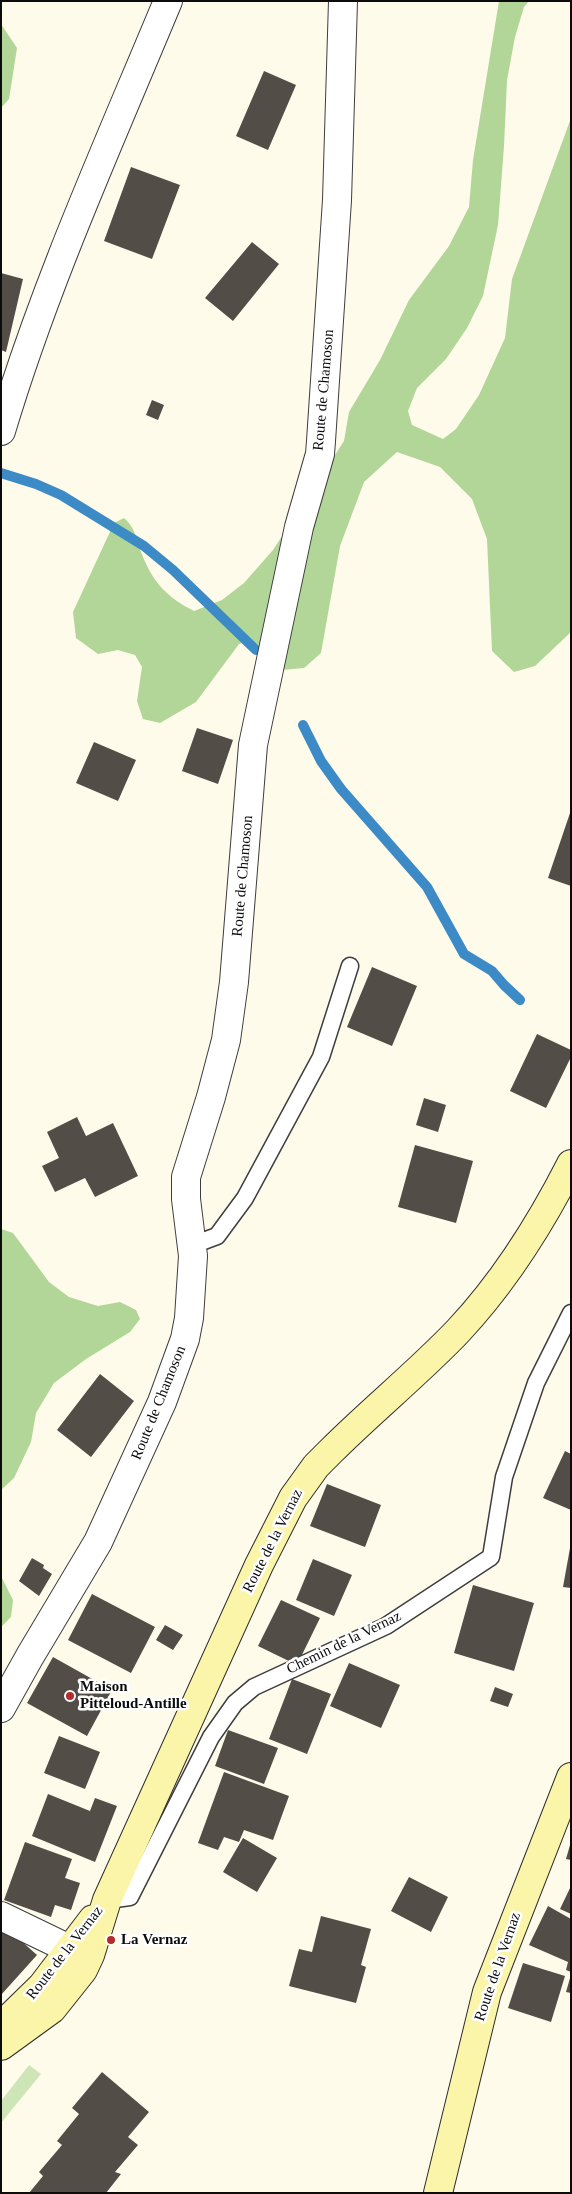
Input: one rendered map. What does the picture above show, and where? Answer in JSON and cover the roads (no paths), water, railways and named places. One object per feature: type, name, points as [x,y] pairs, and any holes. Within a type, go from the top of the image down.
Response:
[{"type":"street","points":[[1,431],[14,390],[77,221],[168,1]]},
{"type":"street","name":"Route de Chamoson","points":[[1,1708],[98,1542],[174,1373],[185,1340],[189,1318],[192,1246],[186,1199],[186,1183],[221,1060],[229,1019],[246,857],[253,745],[299,527],[320,454],[337,200],[343,1]]},
{"type":"street","name":"Route de la Vernaz","points":[[1,2026],[42,1986],[79,1954],[107,1900],[260,1565],[293,1498],[316,1466],[440,1350],[476,1310],[508,1270],[534,1231],[571,1164]]},
{"type":"street","name":"Route de la Vernaz","points":[[438,2193],[486,1992],[571,1777]]},
{"type":"street","points":[[1,1916],[79,1954]]},
{"type":"street","name":"Route de la Vernaz","points":[[1,2046],[52,2009],[79,1976],[79,1954]]},
{"type":"lane","points":[[192,1246],[217,1236],[245,1198],[321,1057],[350,966]]},
{"type":"lane","name":"Chemin de la Vernaz","points":[[107,1900],[130,1897],[211,1737],[225,1716],[245,1694],[269,1679],[386,1626],[491,1557],[504,1477],[536,1382],[571,1313]]},
{"type":"waterway","points":[[1,473],[36,484],[61,495],[144,546],[173,570],[256,650]]},
{"type":"waterway","points":[[303,725],[321,761],[341,789],[427,887],[464,954],[492,971],[520,1000]]},
{"type":"place","name":"Maison Pitteloud-Antille","points":[[70,1696]]},
{"type":"place","name":"La Vernaz","points":[[111,1940]]}]
